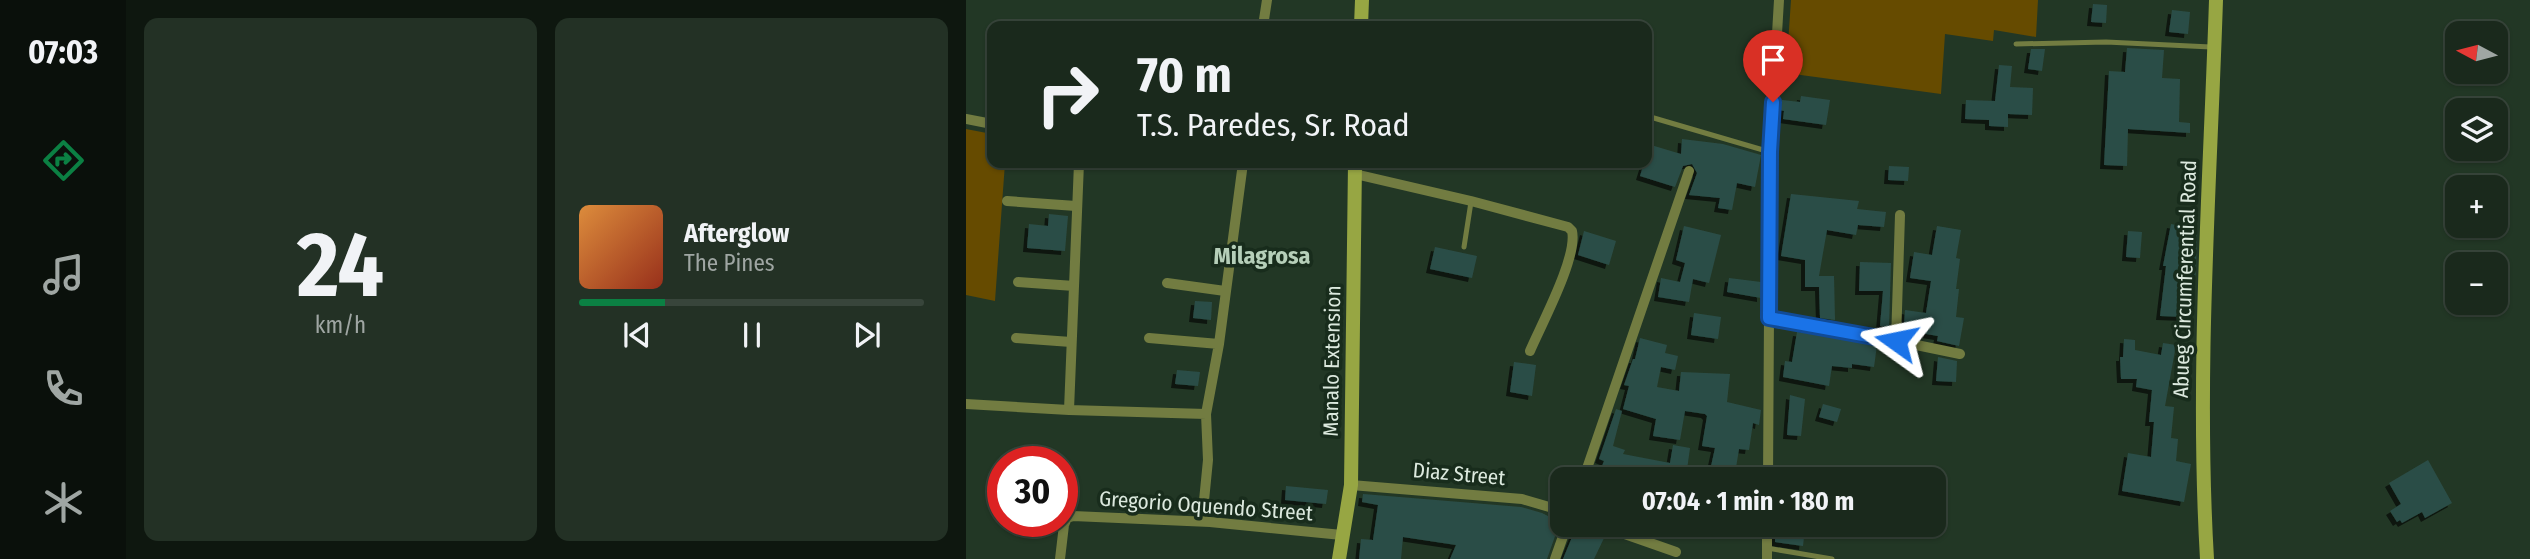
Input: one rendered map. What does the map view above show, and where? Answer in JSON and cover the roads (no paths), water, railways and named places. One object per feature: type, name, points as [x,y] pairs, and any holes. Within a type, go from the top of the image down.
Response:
[{"type":"street","points":[[1264,21],[1267,0]]},
{"type":"street","points":[[1361,21],[1362,0]]},
{"type":"street","points":[[1768,467],[1770,152],[1779,0]]},
{"type":"street","name":"Abueg Circumferential Road","points":[[2207,559],[2202,377],[2216,0]]},
{"type":"street","points":[[966,119],[987,123]]},
{"type":"street","points":[[1069,410],[1079,168]]},
{"type":"street","points":[[1202,522],[1208,460],[1206,414],[1219,344],[1242,168]]},
{"type":"street","points":[[1355,168],[1561,225],[1572,231],[1573,245],[1563,274],[1530,351]]},
{"type":"street","name":"Manalo Extension","points":[[1339,559],[1351,485],[1355,168]]},
{"type":"street","points":[[1587,467],[1689,171]]},
{"type":"street","points":[[1007,201],[1076,206]]},
{"type":"street","points":[[1896,341],[1900,215]]},
{"type":"street","points":[[1018,282],[1073,286]]},
{"type":"street","points":[[1167,283],[1225,291]]},
{"type":"street","points":[[1769,318],[1960,354]]},
{"type":"street","points":[[1016,338],[1070,342]]},
{"type":"street","points":[[1149,338],[1219,344]]},
{"type":"street","points":[[966,404],[1206,414]]},
{"type":"street","name":"Diaz Street","points":[[1351,485],[1522,499],[1550,507]]},
{"type":"street","name":"Gregorio Oquendo Street","points":[[1060,559],[1064,525],[1069,517],[1202,522],[1342,535]]},
{"type":"street","points":[[1555,559],[1563,537]]},
{"type":"street","points":[[1633,537],[1676,552]]},
{"type":"lane","points":[[2016,44],[2106,42],[2215,47]]},
{"type":"lane","points":[[1652,117],[1770,152]]},
{"type":"lane","points":[[1464,247],[1471,201]]},
{"type":"lane","points":[[1767,553],[1832,559]]},
{"type":"district","name":"Milagrosa","points":[[1262,256]]}]
